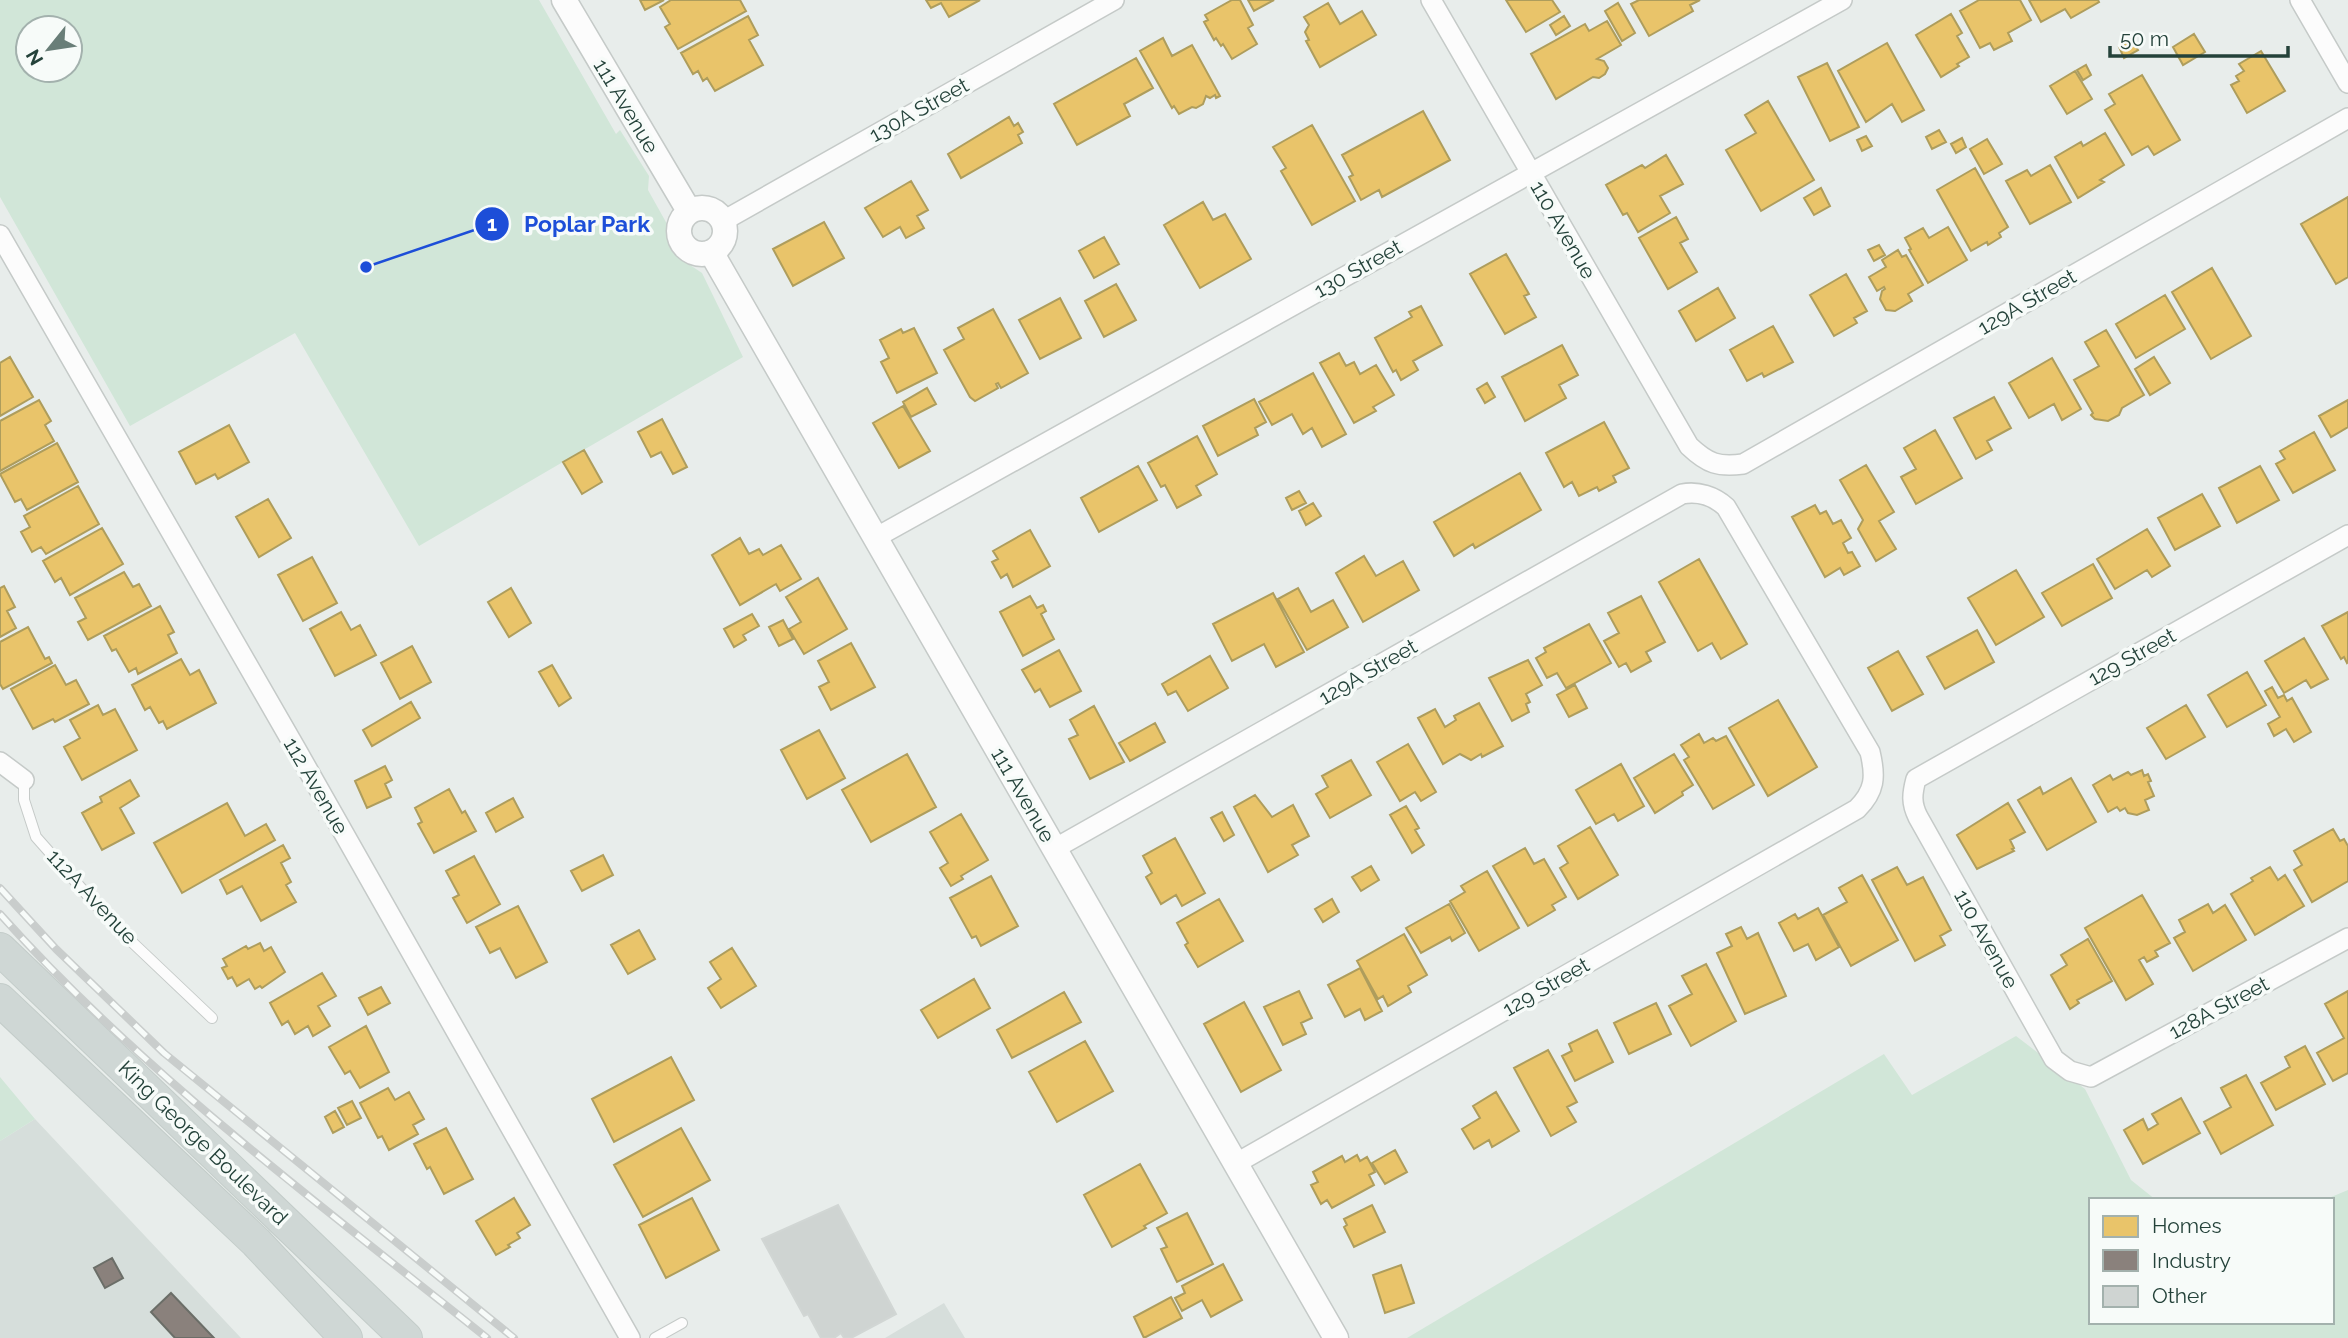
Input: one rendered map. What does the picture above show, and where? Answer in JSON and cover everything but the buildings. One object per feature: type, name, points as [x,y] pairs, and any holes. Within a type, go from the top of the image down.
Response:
[{"type":"main road","name":"King George Boulevard","points":[[0,948],[405,1338]]},
{"type":"main road","name":"King George Boulevard","points":[[0,1000],[256,1242],[346,1338]]},
{"type":"street","name":"111 Avenue","points":[[564,0],[689,211]]},
{"type":"street","name":"130A Street","points":[[723,221],[1114,0]]},
{"type":"street","name":"110 Avenue","points":[[1431,0],[1689,446],[1701,457]]},
{"type":"street","name":"130 Street","points":[[875,538],[1842,0]]},
{"type":"street","points":[[2300,0],[2348,83]]},
{"type":"street","name":"129A Street","points":[[1701,457],[1725,466],[1744,464],[2348,118]]},
{"type":"street","points":[[704,207],[719,214],[723,221],[725,228],[722,243],[710,252],[695,253],[683,245],[678,230],[679,223],[689,211],[704,207]]},
{"type":"street","name":"112 Avenue","points":[[0,235],[296,749],[630,1338]]},
{"type":"street","name":"111 Avenue","points":[[710,252],[1336,1338]]},
{"type":"street","name":"129 Street","points":[[1235,1164],[1857,809],[1868,797],[1874,771],[1870,752],[1726,507],[1718,500],[1693,492],[1682,494]]},
{"type":"street","name":"129A Street","points":[[1054,849],[1682,494]]},
{"type":"street","name":"129 Street","points":[[1916,779],[2348,535]]},
{"type":"street","name":"112A Avenue","points":[[0,762],[24,780]]},
{"type":"street","name":"110 Avenue","points":[[1916,779],[1912,806],[2054,1059],[2070,1071],[2091,1077]]},
{"type":"street","name":"128A Street","points":[[2091,1077],[2348,938]]},
{"type":"lane","name":"112A Avenue","points":[[24,780],[24,800],[36,837],[113,925],[212,1018]]},
{"type":"lane","points":[[655,1338],[682,1323]]},
{"type":"shaded area","points":[[35,1119],[241,1338],[0,1338],[0,1141]]},
{"type":"shaded area","points":[[944,1303],[965,1338],[885,1338]]},
{"type":"green space","points":[[0,0],[539,0],[616,134],[620,130],[649,176],[648,190],[690,265],[702,273],[743,357],[419,546],[295,333],[130,426],[0,197]]},
{"type":"green space","points":[[2016,1036],[2085,1089],[2131,1180],[2154,1198],[2089,1198],[2089,1324],[2334,1324],[2334,1198],[2329,1198],[2348,1190],[2348,1338],[1407,1338],[1884,1054],[1912,1095]]},
{"type":"green space","points":[[0,1077],[35,1119],[0,1141]]},
{"type":"railway","points":[[0,888],[56,949],[164,1053],[514,1338]]},
{"type":"railway","points":[[0,914],[113,1029],[173,1083],[234,1136],[487,1338]]},
{"type":"place","name":"Poplar Park","points":[[366,267]]}]
